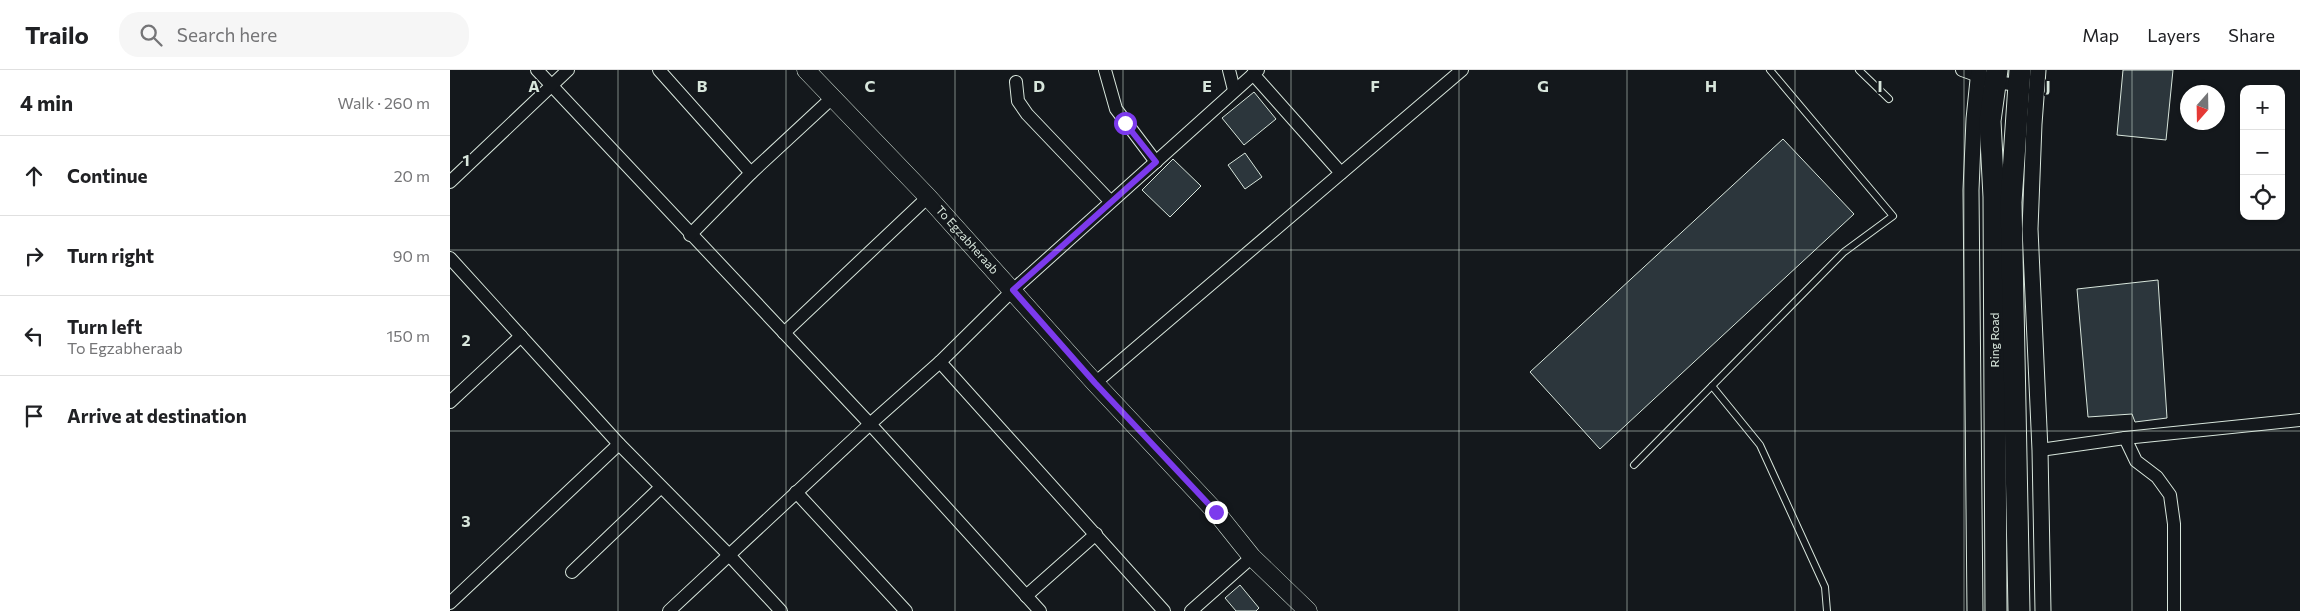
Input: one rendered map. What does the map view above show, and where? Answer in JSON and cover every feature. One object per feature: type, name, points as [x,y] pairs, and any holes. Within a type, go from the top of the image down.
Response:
[{"type":"highway","name":"Ring Road","points":[[1987,75],[1994,197],[1996,611]]},
{"type":"highway","name":"Ring Road","points":[[2019,77],[2011,202],[2019,611]]},
{"type":"main road","name":"To Egzabheraab","points":[[806,70],[1013,290],[1095,383],[1216,512],[1252,556],[1308,611]]},
{"type":"street","points":[[537,70],[870,424],[1040,611]]},
{"type":"street","points":[[450,182],[568,70]]},
{"type":"street","points":[[659,70],[751,173]]},
{"type":"street","points":[[1105,70],[1116,109],[1156,162]]},
{"type":"street","points":[[1229,70],[1234,90]]},
{"type":"street","points":[[1095,383],[1462,70]]},
{"type":"street","points":[[1962,70],[1987,75],[2019,77]]},
{"type":"street","points":[[2038,70],[2030,229],[2040,450],[2043,611]]},
{"type":"street","points":[[669,611],[870,424],[940,362],[1013,290],[1256,72],[1341,173]]},
{"type":"street","points":[[1975,611],[1971,190],[1987,75]]},
{"type":"street","points":[[1016,82],[1018,101],[1027,114],[1110,201]]},
{"type":"street","points":[[690,234],[751,173],[832,98]]},
{"type":"street","points":[[784,333],[928,198]]},
{"type":"street","points":[[450,258],[660,488],[729,555],[781,611]]},
{"type":"street","points":[[450,402],[521,336]]},
{"type":"street","points":[[940,362],[1164,611]]},
{"type":"street","points":[[2040,450],[2125,438],[2300,420]]},
{"type":"street","points":[[2125,438],[2136,461],[2157,477],[2170,495],[2174,524],[2174,611]]},
{"type":"street","points":[[450,603],[619,444]]},
{"type":"street","points":[[572,572],[660,488]]},
{"type":"street","points":[[796,492],[906,611]]},
{"type":"street","points":[[1026,596],[1096,534]]},
{"type":"street","points":[[1191,611],[1252,556]]},
{"type":"lane","points":[[1634,465],[1844,252],[1893,216],[1770,70]]},
{"type":"lane","points":[[1858,70],[1889,99]]},
{"type":"lane","points":[[1712,386],[1760,445],[1825,587],[1827,611]]},
{"type":"building","points":[[2123,70],[2173,70],[2166,140],[2117,135]]},
{"type":"building","points":[[1254,92],[1276,119],[1244,145],[1222,118]]},
{"type":"building","points":[[1783,139],[1854,214],[1600,449],[1530,372]]},
{"type":"building","points":[[1245,153],[1262,177],[1245,189],[1228,165]]},
{"type":"building","points":[[1173,159],[1201,186],[1170,217],[1142,190]]},
{"type":"building","points":[[2158,280],[2167,418],[2135,422],[2132,414],[2088,417],[2077,289]]},
{"type":"building","points":[[1240,585],[1259,608],[1256,611],[1236,611],[1225,598]]},
{"type":"route","points":[[1125,123],[1156,162],[1110,201],[1013,290],[1095,383],[1216,512]]}]
